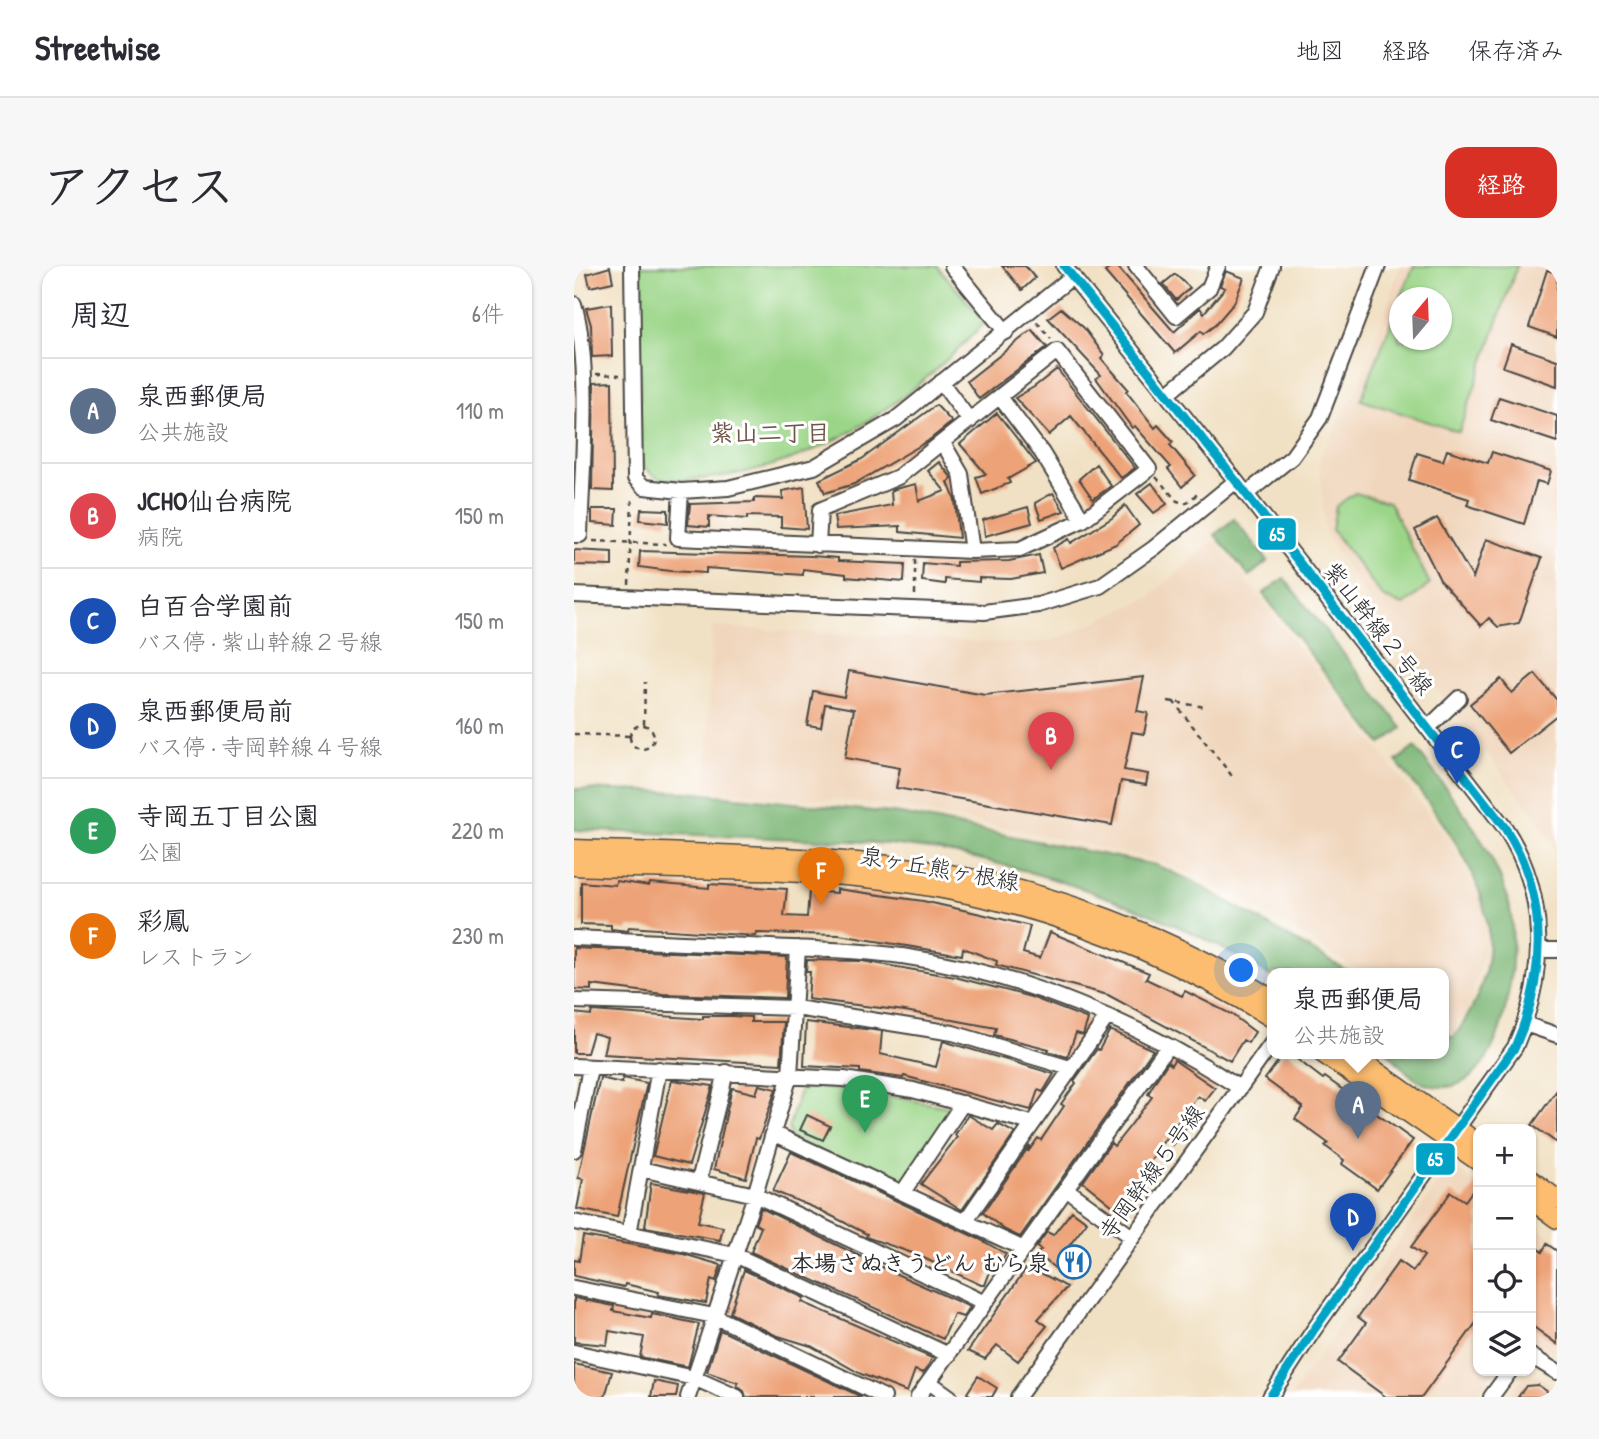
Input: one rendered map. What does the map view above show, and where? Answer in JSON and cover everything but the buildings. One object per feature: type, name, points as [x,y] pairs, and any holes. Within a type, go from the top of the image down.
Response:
[{"type":"main road","name":"泉ヶ丘熊ヶ根線","points":[[574,849],[882,864],[988,882],[1095,913],[1198,958],[1267,996]]},
{"type":"main road","name":"泉ヶ丘熊ヶ根線","points":[[574,866],[825,875],[906,883],[960,892],[1067,920],[1149,951],[1189,970],[1267,1015]]},
{"type":"main road","points":[[1332,1059],[1454,1136],[1473,1142]]},
{"type":"main road","points":[[1358,1059],[1454,1136],[1473,1156]]},
{"type":"main road","points":[[1536,1184],[1557,1199]]},
{"type":"main road","points":[[1536,1204],[1557,1219]]},
{"type":"street","points":[[632,266],[635,478],[644,487],[681,491],[728,488],[814,467],[896,419],[1006,332],[1068,271]]},
{"type":"street","points":[[953,266],[1006,332]]},
{"type":"street","points":[[1136,266],[1176,316],[1209,288],[1218,266]]},
{"type":"street","points":[[1167,394],[1223,348],[1255,312],[1272,266]]},
{"type":"street","points":[[1246,494],[1292,457],[1320,418],[1378,266]]},
{"type":"street","name":"紫山幹線２号線","points":[[1068,271],[1236,481],[1510,836],[1524,864],[1534,897],[1539,950],[1538,976],[1525,1024],[1500,1072],[1322,1318],[1270,1397]]},
{"type":"street","points":[[574,304],[582,373],[577,535]]},
{"type":"street","points":[[681,491],[678,538],[818,545],[972,551],[1020,549],[1083,520],[1149,469],[1057,351],[898,477],[820,510],[818,545]]},
{"type":"street","points":[[941,382],[970,421]]},
{"type":"street","points":[[1000,397],[1042,453],[1083,520]]},
{"type":"street","points":[[943,443],[961,474],[972,551]]},
{"type":"street","points":[[574,595],[984,612],[1038,605],[1100,586],[1154,548],[1236,481]]},
{"type":"street","points":[[1428,728],[1459,698]]},
{"type":"street","points":[[574,939],[798,948],[903,956],[955,967],[1007,981],[1107,1017],[1168,1046],[1240,1088]]},
{"type":"street","points":[[688,1397],[775,1134],[790,1075],[798,948]]},
{"type":"street","points":[[1539,950],[1557,950]]},
{"type":"street","points":[[574,1001],[796,1008],[953,1033],[1070,1068]]},
{"type":"street","points":[[966,1220],[1107,1017]]},
{"type":"street","points":[[1525,1024],[1557,1035]]},
{"type":"street","points":[[918,1397],[1168,1046]]},
{"type":"street","name":"寺岡幹線５号線","points":[[1018,1397],[1267,1050]]},
{"type":"street","points":[[574,1066],[844,1079],[913,1090],[1031,1123]]},
{"type":"street","points":[[574,1150],[590,1068]]},
{"type":"street","points":[[629,1234],[659,1069]]},
{"type":"street","points":[[699,1181],[726,1072]]},
{"type":"street","points":[[903,1192],[962,1103]]},
{"type":"street","points":[[775,1134],[1024,1249]]},
{"type":"street","points":[[641,1169],[755,1195],[984,1302]]},
{"type":"street","points":[[1066,1189],[1132,1237]]},
{"type":"street","points":[[574,1222],[735,1255],[949,1355]]},
{"type":"street","points":[[574,1288],[714,1316],[884,1397]]},
{"type":"street","points":[[574,1352],[694,1378],[737,1397]]},
{"type":"street","points":[[1536,1359],[1557,1372]]},
{"type":"street","points":[[1491,1397],[1506,1376]]},
{"type":"street","points":[[929,1382],[950,1397]]},
{"type":"path","points":[[1037,322],[1057,351]]},
{"type":"path","points":[[582,373],[621,375]]},
{"type":"path","points":[[1149,469],[1177,500],[1185,503],[1199,491],[1203,496]]},
{"type":"path","points":[[629,587],[632,498]]},
{"type":"path","points":[[577,535],[592,541],[673,544],[678,538]]},
{"type":"path","points":[[915,549],[915,599]]},
{"type":"path","points":[[644,725],[645,681]]},
{"type":"path","points":[[1206,707],[1170,701],[1233,776]]},
{"type":"path","points":[[644,725],[653,732],[654,739],[650,746],[639,748],[632,744],[630,736],[636,726],[644,725]]},
{"type":"path","points":[[574,734],[630,736]]},
{"type":"shaded area","points":[[1400,266],[1557,266],[1557,856],[1553,841],[1374,611],[1325,533],[1319,459],[1360,383],[1389,298],[1389,350],[1452,350],[1452,287],[1393,287]]},
{"type":"shaded area","points":[[1214,540],[1450,841],[1483,905],[1485,950],[1470,1003],[1453,1034],[1449,1031],[1449,968],[1355,968],[1238,896],[1164,862],[1019,830],[877,804],[706,790],[712,627],[1024,644],[1052,641],[1149,598]]},
{"type":"shaded area","points":[[1451,1165],[1473,1181],[1473,1376],[1490,1376],[1475,1397],[1291,1397]]},
{"type":"shaded area","points":[[1536,1226],[1557,1241],[1557,1356],[1536,1341]]},
{"type":"shaded area","points":[[1536,1375],[1557,1390],[1557,1397],[1509,1397],[1524,1376]]},
{"type":"green space","points":[[640,266],[937,266],[985,322],[924,380],[891,406],[821,447],[783,462],[743,473],[666,480],[652,474],[640,460]]},
{"type":"green space","points":[[1414,266],[1517,266],[1459,432],[1361,400],[1389,328],[1389,350],[1452,350],[1452,287],[1405,287]]},
{"type":"green space","points":[[1355,493],[1389,502],[1430,584],[1404,605],[1384,598],[1332,530],[1336,506]]},
{"type":"green space","points":[[1234,519],[1268,561],[1249,576],[1215,535]]},
{"type":"green space","points":[[1284,578],[1402,728],[1381,744],[1263,594]]},
{"type":"green space","points":[[1415,747],[1479,837],[1507,896],[1512,951],[1510,985],[1503,1019],[1491,1050],[1475,1073],[1453,1086],[1420,1082],[1394,1059],[1449,1059],[1449,1035],[1453,1038],[1476,999],[1487,963],[1488,927],[1480,892],[1465,859],[1445,826],[1396,761]]},
{"type":"green space","points":[[574,789],[687,792],[901,814],[1156,865],[1194,882],[1342,968],[1267,968],[1267,974],[1197,936],[1115,900],[1029,872],[946,852],[858,842],[574,830]]},
{"type":"green space","points":[[810,1086],[872,1093],[948,1107],[951,1111],[906,1184],[898,1186],[792,1139],[788,1128],[800,1091]]},
{"type":"transit line","name":"65","points":[[1064,266],[1236,481],[1505,828],[1519,854],[1536,908],[1537,965],[1533,993],[1515,1047],[1313,1331],[1270,1397]]},
{"type":"place","name":"JCHO仙台病院","points":[[1051,770]]},
{"type":"place","name":"白百合学園前","points":[[1457,784]]},
{"type":"place","name":"彩鳳","points":[[821,905]]},
{"type":"place","name":"寺岡五丁目公園","points":[[865,1133]]},
{"type":"place","name":"泉西郵便局","points":[[1358,1139]]},
{"type":"place","name":"泉西郵便局前","points":[[1353,1251]]},
{"type":"place","name":"本場さぬきうどん むら泉","points":[[1074,1262]]},
{"type":"district","name":"紫山二丁目","points":[[770,432]]}]
